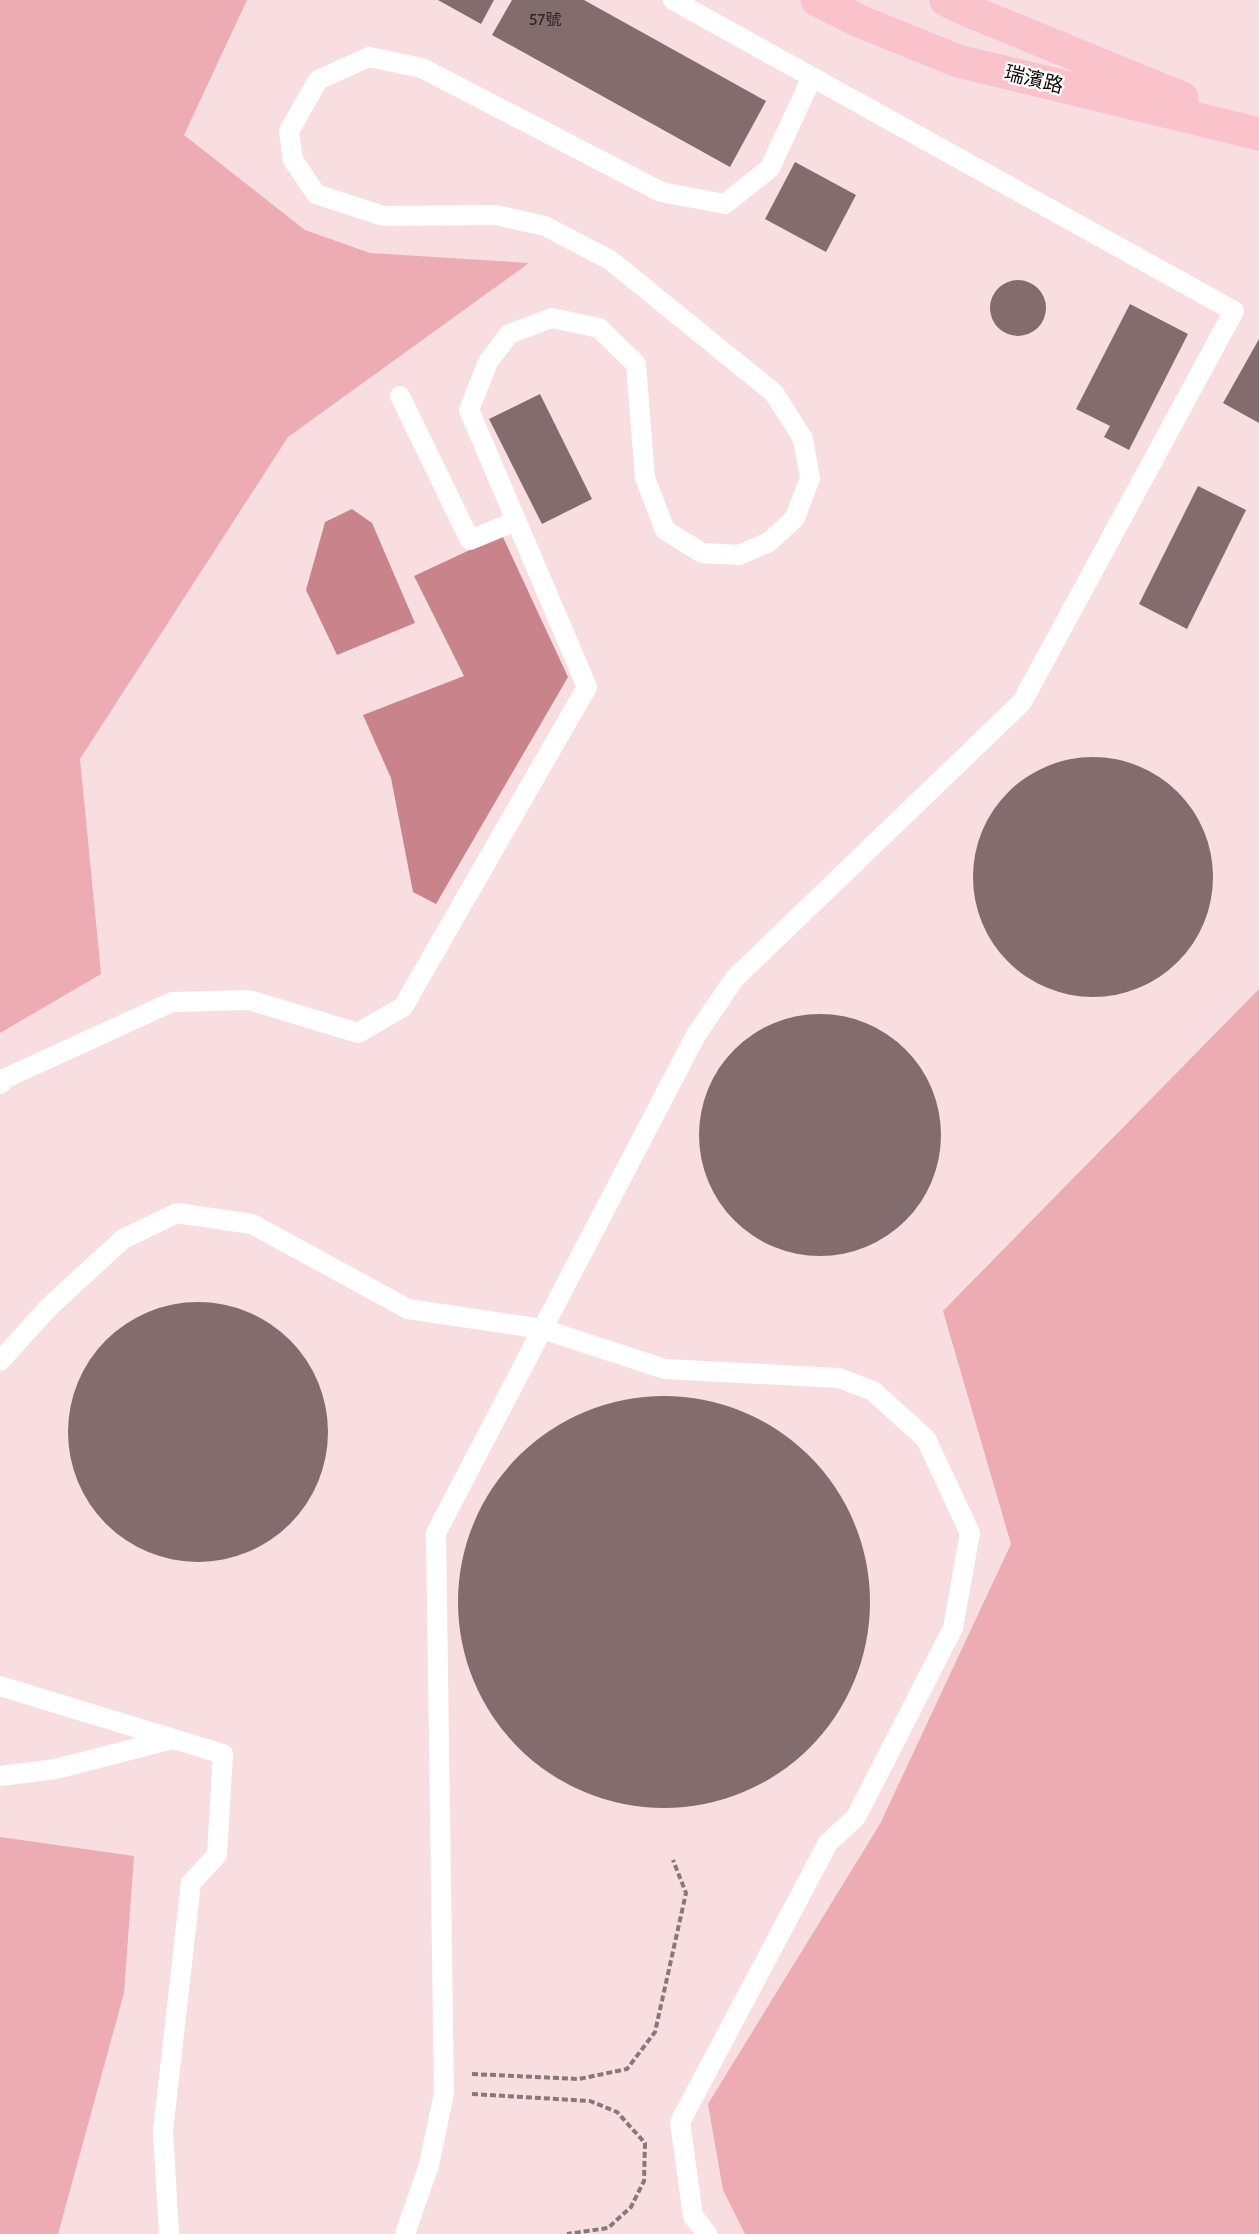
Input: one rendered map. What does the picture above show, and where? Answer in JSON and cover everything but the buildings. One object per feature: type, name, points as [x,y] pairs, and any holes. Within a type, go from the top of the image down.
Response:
[{"type":"main road","name":"瑞濱路","points":[[817,0],[859,21],[958,61],[1259,132]]},
{"type":"main road","name":"瑞濱路","points":[[946,0],[1259,132]]},
{"type":"lane","points":[[405,2234],[429,2165],[444,2093],[436,1533],[696,1035],[735,978],[1022,702],[1234,311],[673,0]]},
{"type":"lane","points":[[0,1084],[6,1078],[172,1002],[249,1000],[358,1033],[403,1007],[587,687],[469,410],[488,362],[509,334],[552,318],[598,327],[636,364],[645,478],[665,530],[702,552],[739,555],[769,542],[795,518],[810,478],[803,439],[774,393],[610,260],[545,226],[496,215],[383,216],[316,194],[293,160],[289,131],[318,80],[369,57],[422,68],[661,192],[725,204],[771,168],[812,77]]},
{"type":"lane","points":[[400,396],[470,540],[516,521]]},
{"type":"lane","points":[[0,1361],[50,1306],[123,1239],[177,1213],[252,1224],[408,1309],[542,1329],[665,1369],[839,1378],[873,1391],[926,1439],[970,1533],[952,1628],[856,1817],[828,1843],[680,2122],[693,2216],[707,2234]]},
{"type":"lane","points":[[0,1686],[223,1754],[218,1855],[191,1882],[163,2131],[170,2234]]},
{"type":"lane","points":[[0,1776],[56,1769],[172,1739]]},
{"type":"path","points":[[444,2073],[579,2079],[627,2069],[655,2032],[687,1893],[673,1860]]},
{"type":"path","points":[[444,2093],[590,2101],[617,2112],[645,2143],[645,2181],[631,2207],[608,2228],[567,2234]]},
{"type":"shaded area","points":[[0,0],[247,0],[184,135],[305,230],[370,253],[529,263],[288,437],[80,759],[101,974],[0,1033]]},
{"type":"shaded area","points":[[352,509],[372,523],[415,623],[337,655],[306,590],[325,522]]},
{"type":"shaded area","points":[[502,535],[568,677],[436,904],[413,892],[391,778],[363,715],[464,676],[414,576]]},
{"type":"shaded area","points":[[1259,989],[1259,2234],[745,2234],[723,2190],[708,2104],[880,1824],[1011,1544],[943,1311]]},
{"type":"shaded area","points":[[0,1837],[134,1856],[124,1993],[58,2234],[0,2234]]}]
